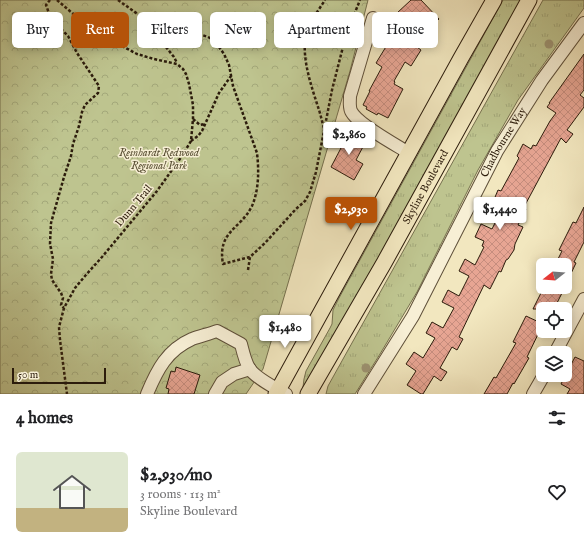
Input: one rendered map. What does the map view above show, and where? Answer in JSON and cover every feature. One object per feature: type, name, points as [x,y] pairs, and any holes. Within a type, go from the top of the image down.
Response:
[{"type":"main road","points":[[280,393],[409,153],[494,0]]},
{"type":"main road","name":"Skyline Boulevard","points":[[308,394],[384,263],[529,0]]},
{"type":"street","points":[[372,21],[349,104],[351,111],[363,124],[409,153]]},
{"type":"street","name":"Chadbourne Way","points":[[364,394],[413,316],[497,151],[542,80],[584,23]]},
{"type":"street","points":[[560,346],[584,299]]},
{"type":"street","points":[[147,394],[159,369],[172,352],[187,342],[216,331],[241,344],[250,369],[280,393]]},
{"type":"street","points":[[215,394],[222,382],[234,374],[250,369]]},
{"type":"street","points":[[533,394],[540,382]]},
{"type":"path","points":[[50,0],[46,5],[53,21],[68,36],[77,53],[99,86],[98,93],[85,105],[82,112],[71,151],[71,156],[51,223],[50,244],[53,259],[51,274],[52,280],[63,298],[61,305],[64,308]]},
{"type":"path","points":[[57,0],[92,30],[137,54],[177,64]]},
{"type":"path","points":[[118,0],[137,14]]},
{"type":"path","points":[[325,0],[306,34],[304,48],[313,93],[325,129]]},
{"type":"path","points":[[202,35],[208,36],[214,40],[229,64],[233,86],[257,154],[258,170],[256,193],[248,213],[225,238],[221,256],[223,264],[250,257],[305,201],[310,192],[316,172],[332,90],[346,35],[360,0]]},
{"type":"path","name":"Dunn Trail","points":[[67,394],[59,327],[64,308],[75,288],[84,276],[102,257],[175,168],[191,141],[193,105],[189,84],[183,69],[177,64],[174,57],[167,48]]},
{"type":"path","points":[[191,141],[202,131],[219,93],[231,75]]},
{"type":"path","points":[[193,119],[200,125],[205,124]]},
{"type":"path","points":[[248,270],[250,257]]},
{"type":"green space","name":"Reinhardt Redwood Regional Park","points":[[0,0],[368,0],[364,16],[364,12],[274,12],[274,48],[356,48],[263,369],[246,394],[0,394]]},
{"type":"green space","points":[[503,0],[522,0],[306,388],[303,387],[306,371],[332,324],[333,310],[339,298]]},
{"type":"green space","points":[[543,0],[584,0],[584,8],[518,100],[478,170],[417,292],[355,394],[326,394],[328,386]]},
{"type":"building","points":[[411,0],[421,0],[432,12],[398,12]]},
{"type":"building","points":[[385,48],[418,48],[421,50],[411,66],[405,62],[394,81],[394,84],[403,89],[388,118],[378,113],[377,115],[366,109],[367,107],[363,105],[382,67],[376,63]]},
{"type":"building","points":[[584,54],[584,90],[580,95],[584,98],[584,107],[567,130],[573,134],[566,143],[561,138],[524,207],[526,209],[518,225],[523,227],[515,244],[514,250],[506,260],[501,272],[499,271],[490,289],[484,285],[459,337],[463,339],[457,350],[452,347],[440,368],[447,372],[441,381],[434,376],[423,394],[421,394],[407,385],[416,371],[406,364],[414,352],[423,358],[435,338],[426,333],[432,322],[443,328],[454,308],[442,302],[448,290],[459,296],[469,276],[459,271],[465,259],[475,265],[484,247],[482,246],[484,241],[475,237],[481,224],[492,229],[503,207],[493,202],[498,190],[501,191],[519,158],[517,156],[523,144],[531,149],[533,145],[536,146],[556,113],[547,107],[549,103]]},
{"type":"building","points":[[345,132],[365,143],[356,160],[363,164],[354,180],[331,167],[341,148],[337,146]]},
{"type":"building","points":[[584,207],[584,242],[574,262],[576,263],[572,271],[572,258],[558,258],[562,251],[559,250],[573,222],[576,223]]},
{"type":"building","points":[[540,294],[562,294],[558,302],[536,302]]},
{"type":"building","points":[[526,316],[536,321],[536,338],[527,357],[529,358],[507,394],[484,394],[494,377],[496,378],[516,343],[513,342]]},
{"type":"building","points":[[575,357],[584,361],[584,394],[567,394],[570,389],[561,384],[562,382],[572,382],[572,363]]},
{"type":"building","points":[[176,367],[200,375],[194,394],[168,394],[169,389],[166,388],[171,371],[175,372]]}]
